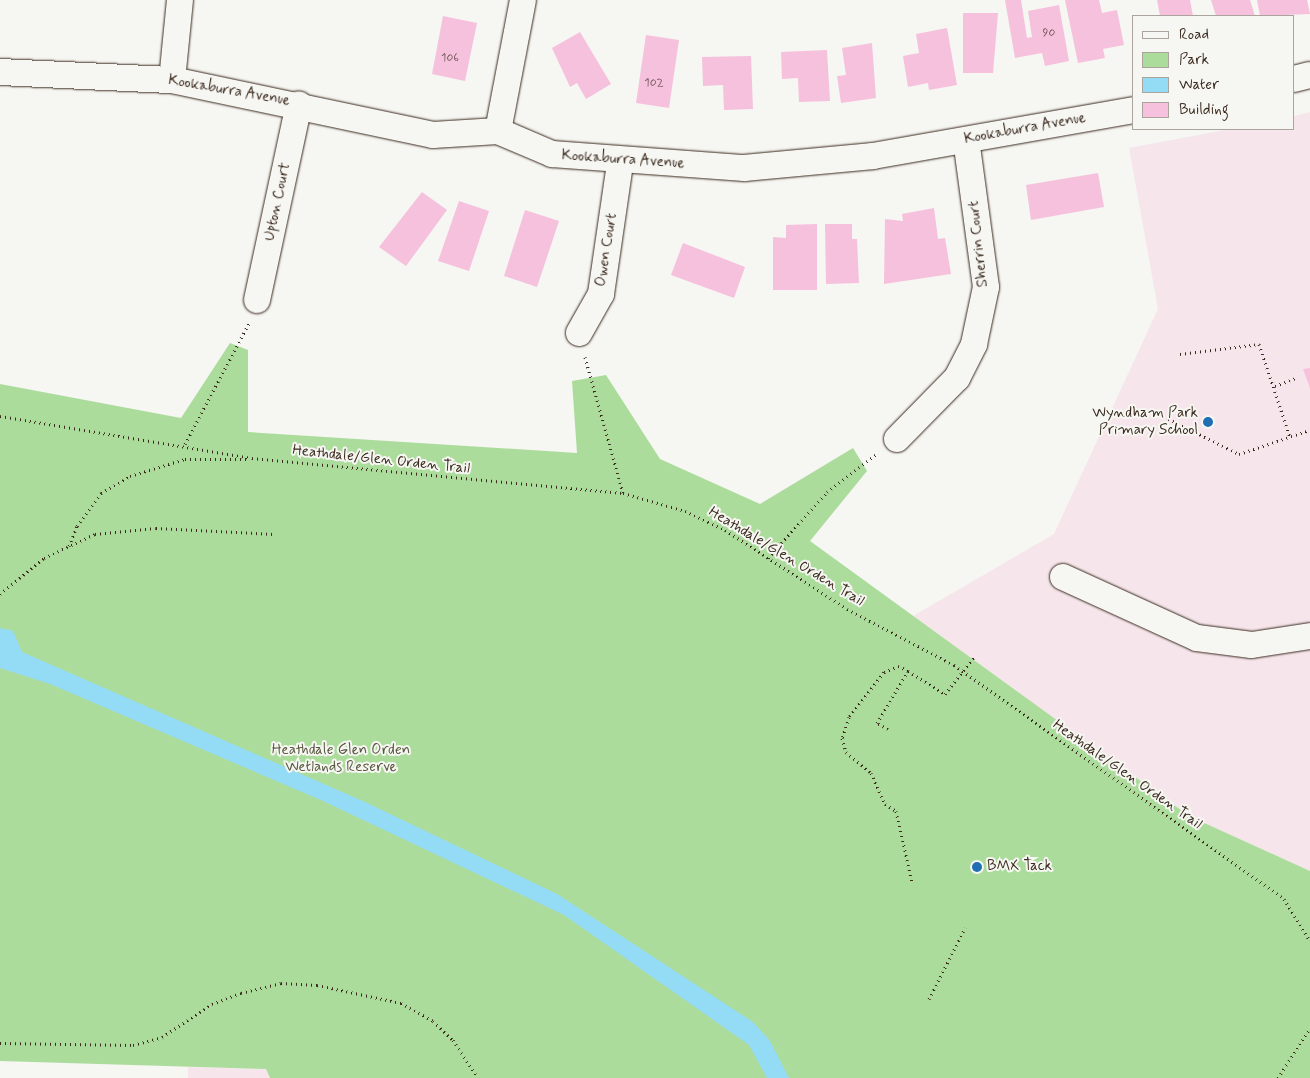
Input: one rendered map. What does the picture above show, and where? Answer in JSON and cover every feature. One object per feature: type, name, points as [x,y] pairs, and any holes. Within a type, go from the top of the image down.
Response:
[{"type":"street","points":[[172,80],[180,0]]},
{"type":"street","points":[[498,131],[523,0]]},
{"type":"street","name":"Kookaburra Avenue","points":[[0,72],[172,80],[299,104],[433,135],[498,131],[552,154],[620,163],[744,168],[873,156],[1132,110]]},
{"type":"street","points":[[1295,79],[1310,75]]},
{"type":"street","name":"Upton Court","points":[[258,300],[299,104]]},
{"type":"street","name":"Sherrin Court","points":[[897,439],[957,378],[974,344],[986,287],[966,140]]},
{"type":"street","name":"Owen Court","points":[[579,333],[601,294],[620,163]]},
{"type":"street","points":[[1063,577],[1197,638],[1252,645],[1310,636]]},
{"type":"path","points":[[185,444],[241,346],[258,300]]},
{"type":"path","points":[[579,333],[624,493]]},
{"type":"path","points":[[1180,354],[1254,342],[1263,348],[1290,437]]},
{"type":"path","points":[[1275,386],[1296,378]]},
{"type":"path","points":[[1155,412],[1239,454],[1310,430]]},
{"type":"path","name":"Heathdale/Glen Orden Trail","points":[[0,416],[185,444],[259,459],[624,493],[685,511],[768,558],[847,609],[962,671],[1284,899],[1310,941]]},
{"type":"path","points":[[768,558],[827,492],[897,439]]},
{"type":"path","points":[[68,547],[77,526],[101,493],[130,476],[185,459],[259,459]]},
{"type":"path","points":[[0,594],[44,558],[96,534],[156,528],[274,534]]},
{"type":"path","points":[[912,882],[896,811],[885,804],[871,773],[846,752],[843,726],[884,672],[899,666],[946,694],[974,657]]},
{"type":"path","points":[[888,729],[877,723],[908,672]]},
{"type":"path","points":[[929,999],[965,928]]},
{"type":"path","points":[[0,1043],[133,1045],[162,1037],[212,1004],[242,993],[281,983],[317,985],[401,1003],[433,1020],[453,1040],[478,1078]]},
{"type":"path","points":[[1278,1078],[1310,1028]]},
{"type":"shaded area","name":"Wyndham Park Primary School","points":[[1310,112],[1310,871],[1189,816],[913,616],[1054,534],[1158,309],[1129,148],[1225,130],[1295,130],[1295,116]]},
{"type":"shaded area","points":[[188,1067],[266,1069],[270,1078],[188,1078]]},
{"type":"green space","name":"Heathdale Glen Orden Wetlands Reserve","points":[[230,343],[248,350],[248,432],[577,453],[572,381],[606,375],[660,459],[760,504],[853,448],[867,471],[810,541],[1189,816],[1310,871],[1310,1078],[270,1078],[266,1069],[0,1061],[0,384],[181,418]]},
{"type":"water","points":[[0,628],[13,631],[22,652],[365,802],[557,894],[753,1022],[770,1041],[789,1078],[767,1078],[749,1045],[564,915],[323,801],[50,684],[0,668]]},
{"type":"building","points":[[1005,0],[1021,0],[1027,38],[1032,37],[1028,11],[1059,5],[1069,61],[1045,66],[1042,53],[1015,58]]},
{"type":"building","points":[[1065,0],[1099,0],[1102,13],[1117,10],[1124,45],[1103,49],[1105,58],[1078,63]]},
{"type":"building","points":[[1157,0],[1190,0],[1193,15],[1160,15]]},
{"type":"building","points":[[1211,0],[1250,0],[1255,15],[1216,15]]},
{"type":"building","points":[[1257,0],[1307,0],[1310,14],[1285,15],[1260,15]]},
{"type":"building","points":[[963,13],[998,13],[993,73],[963,73]]},
{"type":"building","points":[[443,16],[477,23],[465,81],[432,74]]},
{"type":"building","points":[[947,28],[957,85],[929,90],[928,83],[908,87],[903,56],[919,53],[916,34]]},
{"type":"building","points":[[580,32],[611,84],[586,99],[577,83],[570,87],[552,48]]},
{"type":"building","points":[[646,35],[679,40],[669,108],[636,103]]},
{"type":"building","points":[[872,43],[876,98],[841,103],[837,76],[846,75],[842,48]]},
{"type":"building","points":[[827,50],[830,101],[799,102],[798,78],[782,79],[781,52]]},
{"type":"building","points":[[751,56],[753,109],[724,110],[723,85],[703,86],[702,57]]},
{"type":"building","points":[[1098,173],[1104,207],[1031,220],[1026,185]]},
{"type":"building","points":[[422,192],[447,210],[406,266],[379,247]]},
{"type":"building","points":[[459,201],[489,211],[469,271],[438,261]]},
{"type":"building","points":[[934,208],[938,239],[945,238],[951,274],[884,284],[885,219],[903,221],[902,214]]},
{"type":"building","points":[[525,210],[559,221],[537,287],[504,276]]},
{"type":"building","points":[[817,224],[817,290],[773,290],[773,237],[786,238],[786,225]]},
{"type":"building","points":[[825,224],[852,224],[852,239],[857,239],[859,283],[826,284]]},
{"type":"building","points":[[683,243],[745,267],[734,298],[671,275]]},
{"type":"building","points":[[1310,368],[1310,388],[1303,369]]},
{"type":"place","name":"Wyndham Park Primary School","points":[[1208,422]]},
{"type":"place","name":"BMX Tack","points":[[977,867]]}]
